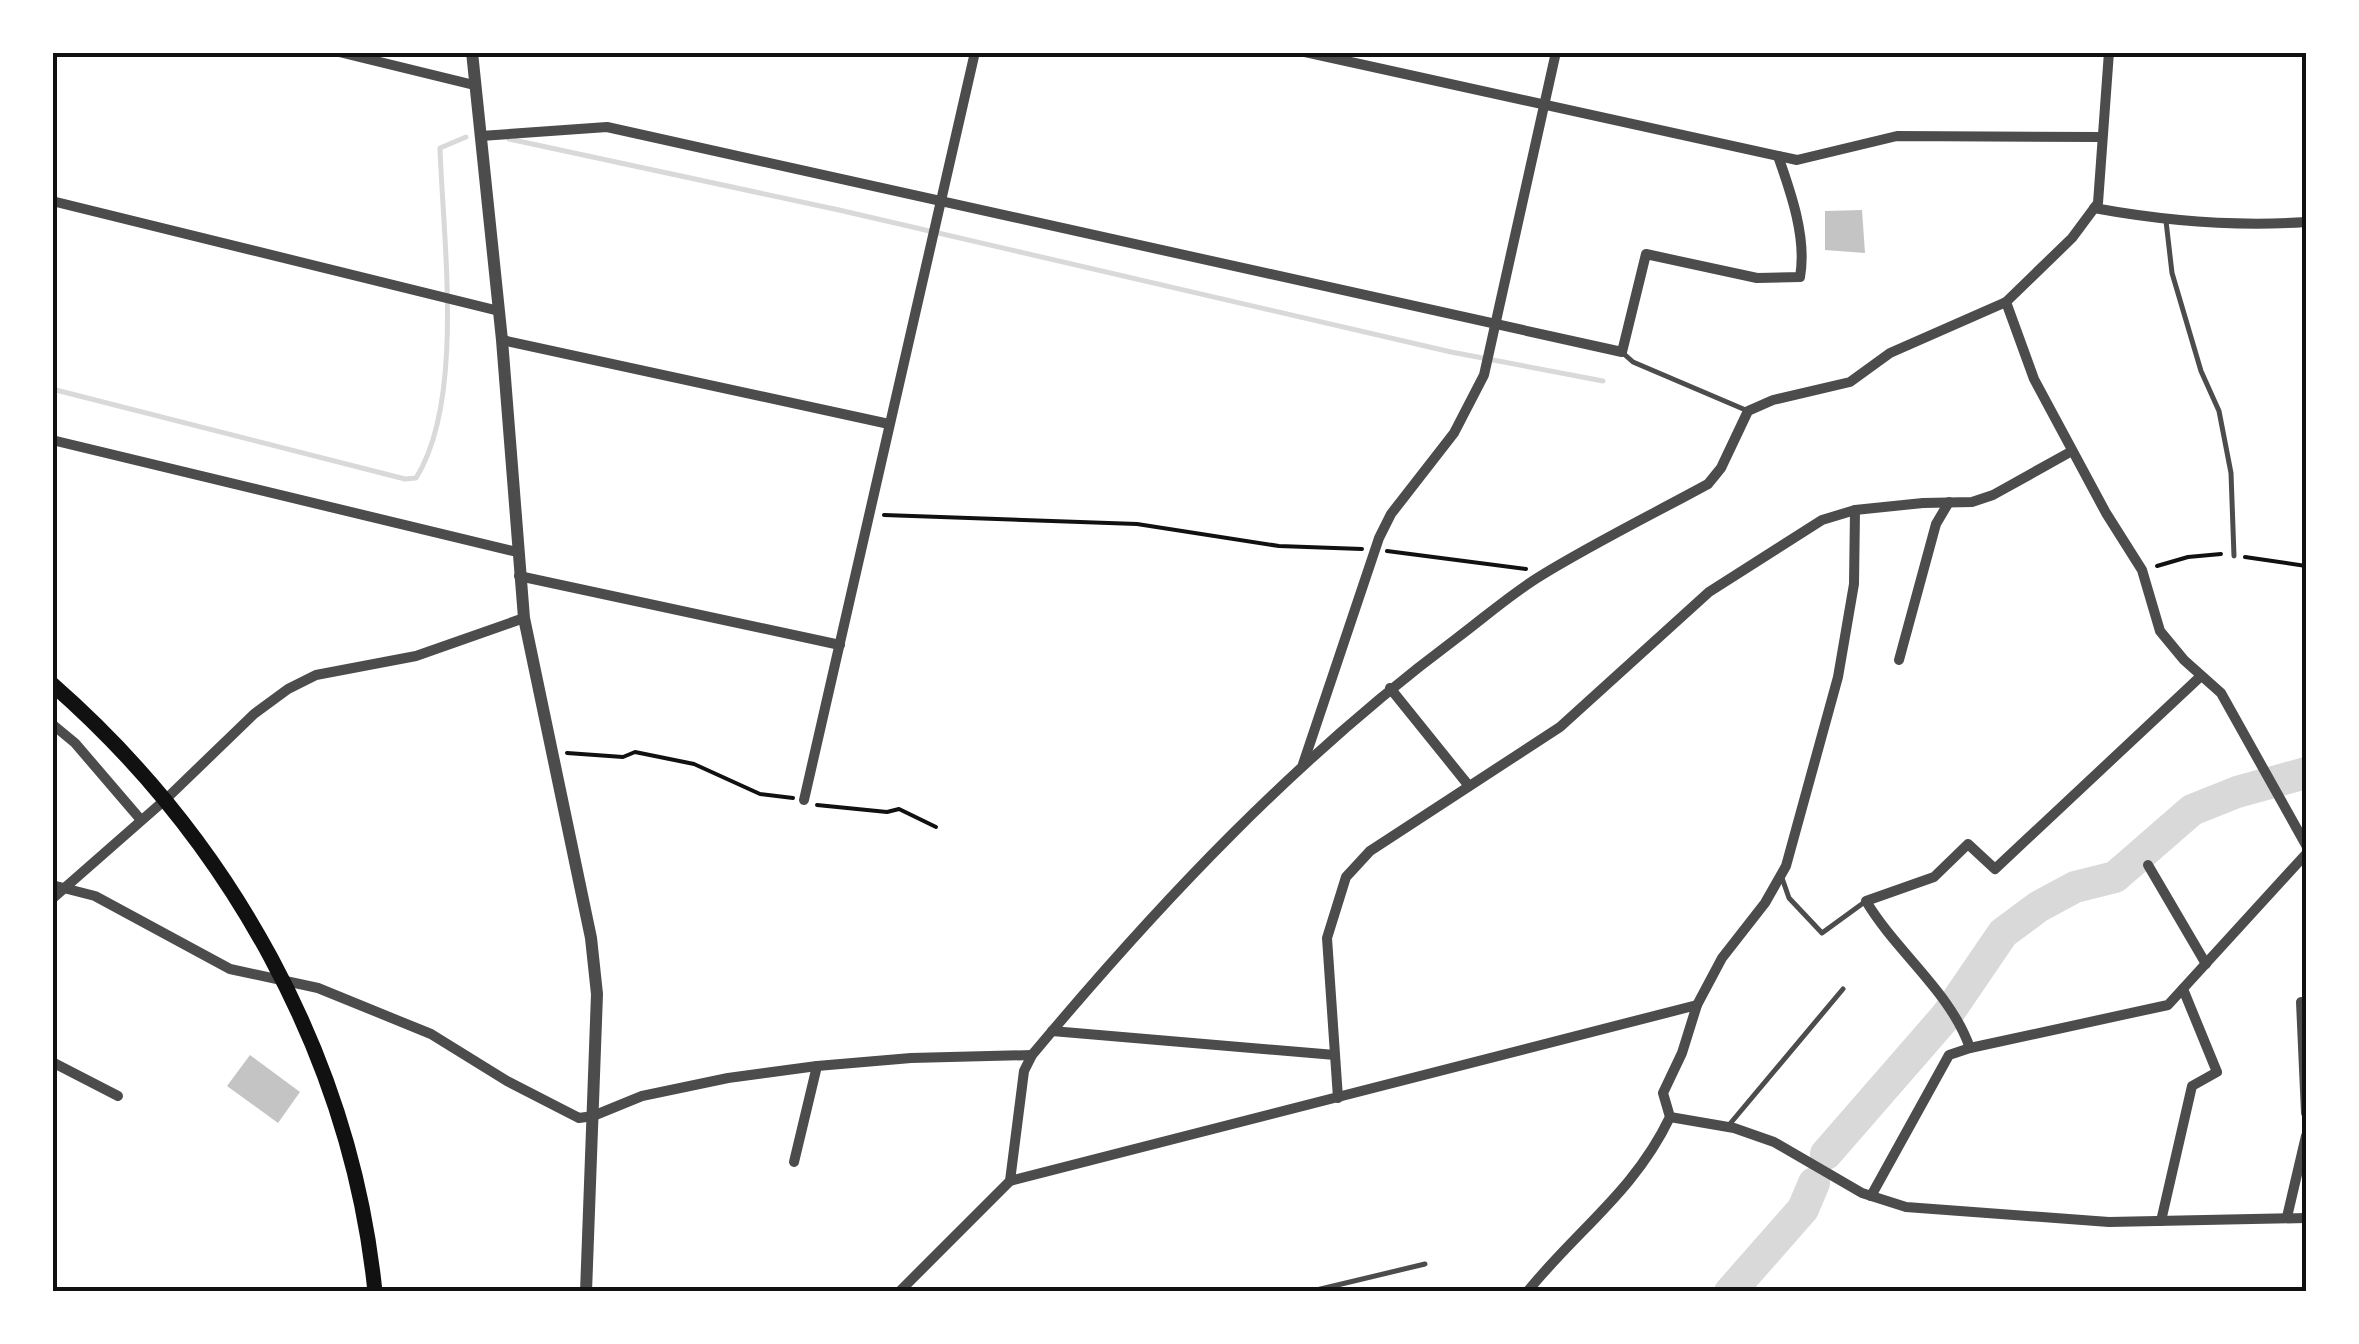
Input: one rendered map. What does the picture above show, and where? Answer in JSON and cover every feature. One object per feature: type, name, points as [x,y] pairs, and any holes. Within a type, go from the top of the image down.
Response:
[{"type":"main road","points":[[52,684],[92,719],[166,798],[241,905],[284,980],[303,1020],[348,1145],[370,1241],[374,1292]]},
{"type":"street","points":[[339,52],[474,85]]},
{"type":"street","points":[[472,52],[502,340],[524,618],[592,938],[597,994],[586,1292]]},
{"type":"street","points":[[804,800],[974,52]]},
{"type":"street","points":[[1305,52],[1797,160],[1897,136],[2101,137]]},
{"type":"street","points":[[1302,765],[1375,550],[1391,514],[1454,433],[1484,376],[1556,52]]},
{"type":"street","points":[[1010,1182],[1024,1071],[1032,1056],[1111,961],[1208,856],[1302,765],[1390,688],[1540,576],[1708,484],[1721,468],[1748,410],[1773,400],[1850,382],[1890,352],[2006,302],[2072,238],[2098,203],[2109,52]]},
{"type":"street","points":[[481,136],[607,127],[1622,352],[1646,254],[1757,278],[1800,277],[1803,260],[1792,195],[1778,156]]},
{"type":"street","points":[[52,202],[499,311]]},
{"type":"street","points":[[2094,208],[2166,221],[2263,225],[2306,222]]},
{"type":"street","points":[[2006,302],[2034,379],[2142,570],[2160,631],[2221,693],[2306,845]]},
{"type":"street","points":[[502,340],[889,424]]},
{"type":"street","points":[[52,440],[517,552]]},
{"type":"street","points":[[1338,1098],[1327,938],[1346,877],[1370,851],[1560,727],[1709,592],[1822,520],[1855,510],[1972,502],[1993,495],[2072,451]]},
{"type":"street","points":[[1899,660],[1936,524],[1949,502]]},
{"type":"street","points":[[1527,1292],[1554,1258],[1620,1194],[1653,1152],[1670,1116],[1663,1094],[1682,1054],[1697,1005],[1722,958],[1765,903],[1786,866],[1838,677],[1854,584],[1855,510]]},
{"type":"street","points":[[519,576],[840,645]]},
{"type":"street","points":[[52,899],[254,714],[288,689],[316,675],[416,656],[524,618]]},
{"type":"street","points":[[1970,1048],[1960,1020],[1878,922],[1866,902],[1934,876],[1968,844],[1995,869],[2201,676]]},
{"type":"street","points":[[1390,688],[1468,786]]},
{"type":"street","points":[[52,724],[75,743],[141,820]]},
{"type":"street","points":[[1872,1196],[1949,1056],[1970,1048],[2168,1005],[2306,854]]},
{"type":"street","points":[[2148,866],[2206,964]]},
{"type":"street","points":[[52,885],[95,896],[230,968],[318,988],[432,1034],[507,1081],[580,1118],[642,1096],[728,1078],[911,1058],[1032,1056]]},
{"type":"street","points":[[2161,1221],[2192,1086],[2217,1072],[2183,989]]},
{"type":"street","points":[[2300,1002],[2306,1113]]},
{"type":"street","points":[[899,1292],[1010,1182],[1697,1005]]},
{"type":"street","points":[[1052,1031],[1335,1055]]},
{"type":"street","points":[[52,1062],[118,1096]]},
{"type":"street","points":[[794,1162],[817,1066]]},
{"type":"street","points":[[1670,1116],[1727,1127],[1786,1148],[1872,1196],[1906,1207],[2109,1222],[2306,1218]]},
{"type":"street","points":[[2288,1217],[2306,1136]]},
{"type":"lane","points":[[2166,221],[2172,272],[2201,371],[2219,411],[2231,472],[2234,556]]},
{"type":"lane","points":[[1622,352],[1633,362],[1748,410]]},
{"type":"lane","points":[[1780,876],[1789,898],[1822,932],[1866,902]]},
{"type":"lane","points":[[1727,1127],[1843,989]]},
{"type":"lane","points":[[1308,1292],[1424,1264]]},
{"type":"path","points":[[869,515],[1137,524],[1278,546],[1375,550],[1528,569],[1540,576]]},
{"type":"path","points":[[552,752],[624,757],[635,752],[694,764],[760,794],[835,807],[886,812],[899,809],[936,828]]},
{"type":"building","points":[[1862,210],[1865,253],[1825,250],[1825,211]]},
{"type":"building","points":[[250,1055],[300,1092],[278,1123],[227,1086]]},
{"type":"waterway","points":[[52,389],[405,479],[416,478],[431,445],[446,364],[447,272],[440,148],[466,137]]},
{"type":"waterway","points":[[509,139],[839,210],[1451,352],[1603,381]]},
{"type":"waterway","points":[[1826,1154],[1947,1015],[2003,933],[2038,907],[2075,887],[2115,877],[2192,810],[2237,792],[2306,773]]},
{"type":"waterway","points":[[1730,1292],[1803,1209],[1814,1183]]}]
